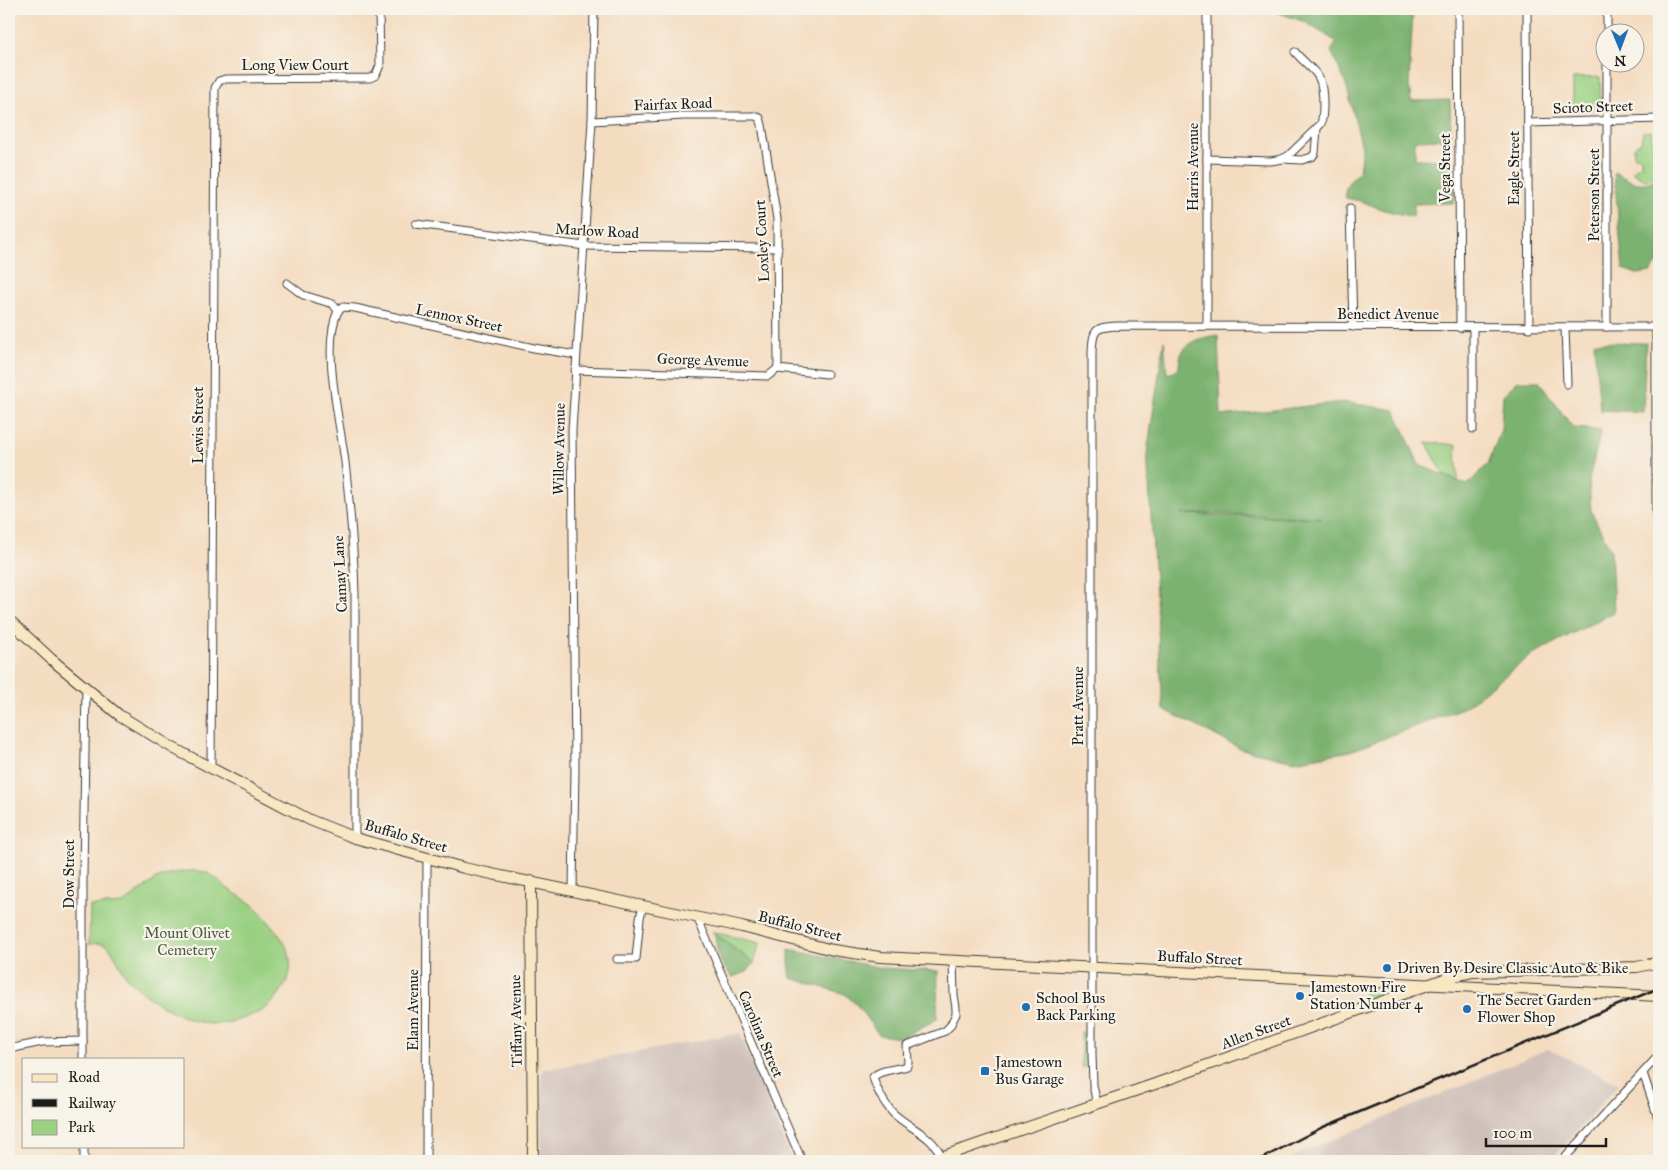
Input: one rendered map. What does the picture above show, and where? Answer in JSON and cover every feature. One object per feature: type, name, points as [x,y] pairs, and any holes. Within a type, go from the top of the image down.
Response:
[{"type":"street","name":"Long View Court","points":[[217,84],[226,79],[370,78],[375,76],[380,65],[379,9]]},
{"type":"street","name":"Willow Avenue","points":[[573,890],[575,769],[572,430],[592,121],[594,9]]},
{"type":"street","name":"Harris Avenue","points":[[1207,9],[1207,326]]},
{"type":"street","name":"Vega Street","points":[[1458,9],[1460,328]]},
{"type":"street","name":"Eagle Street","points":[[1528,9],[1529,328]]},
{"type":"street","points":[[1607,9],[1607,22]]},
{"type":"street","points":[[1282,159],[1288,156],[1317,128],[1322,119],[1323,88],[1313,69],[1295,52]]},
{"type":"street","name":"Peterson Street","points":[[1607,72],[1608,328]]},
{"type":"street","name":"Lewis Street","points":[[211,768],[213,109],[217,84]]},
{"type":"street","name":"Fairfax Road","points":[[592,121],[684,116],[755,116]]},
{"type":"street","name":"Loxley Court","points":[[755,116],[760,118],[762,125],[777,219],[777,369]]},
{"type":"street","name":"Scioto Street","points":[[1528,123],[1659,119]]},
{"type":"street","points":[[1207,159],[1302,160],[1312,157],[1315,153],[1317,128]]},
{"type":"street","points":[[1350,208],[1353,327]]},
{"type":"street","name":"Marlow Road","points":[[416,224],[584,246],[778,248]]},
{"type":"street","points":[[287,283],[304,294],[333,304],[338,310]]},
{"type":"street","name":"Lennox Street","points":[[338,310],[343,307],[355,308],[534,348],[576,355]]},
{"type":"street","name":"Camay Lane","points":[[338,310],[333,320],[331,351],[345,463],[356,595],[355,838]]},
{"type":"street","name":"Benedict Avenue","points":[[1118,326],[1658,327]]},
{"type":"street","name":"Pratt Avenue","points":[[1097,1105],[1093,1085],[1092,967],[1092,349],[1093,335],[1097,329],[1118,326]]},
{"type":"street","points":[[1656,515],[1658,327]]},
{"type":"street","points":[[1472,328],[1473,429]]},
{"type":"street","points":[[1565,328],[1567,384]]},
{"type":"street","name":"George Avenue","points":[[575,370],[768,376],[777,369],[827,374]]},
{"type":"street","name":"Buffalo Street","points":[[9,620],[86,689],[119,715],[211,768],[310,820],[355,838],[427,858],[847,952],[880,957],[1659,996]]},
{"type":"street","name":"Dow Street","points":[[83,1058],[86,689]]},
{"type":"street","name":"Elam Avenue","points":[[426,1161],[427,858]]},
{"type":"street","name":"Tiffany Avenue","points":[[531,881],[533,1161]]},
{"type":"street","points":[[617,959],[636,959],[643,905]]},
{"type":"street","name":"Carolina Street","points":[[697,917],[802,1161]]},
{"type":"street","points":[[942,1157],[936,1146],[928,1138],[893,1112],[882,1098],[873,1077],[875,1074],[907,1066],[907,1046],[948,1029],[956,1014],[953,960]]},
{"type":"street","name":"Allen Street","points":[[929,1161],[1097,1105],[1456,976],[1473,972],[1637,966],[1659,962]]},
{"type":"street","points":[[1482,972],[1478,976],[1478,982],[1482,987]]},
{"type":"street","points":[[9,1049],[42,1042],[83,1041]]},
{"type":"street","points":[[1562,1161],[1659,1055]]},
{"type":"street","points":[[1643,1073],[1659,1121]]},
{"type":"street","points":[[84,1148],[84,1161]]},
{"type":"shaded area","points":[[740,1033],[792,1161],[540,1161],[542,1070]]},
{"type":"shaded area","points":[[1548,1049],[1619,1084],[1550,1161],[1286,1161],[1297,1155]]},
{"type":"green space","points":[[1275,9],[1413,9],[1409,84],[1411,101],[1450,100],[1451,135],[1446,135],[1444,139],[1415,140],[1415,159],[1453,160],[1454,203],[1414,204],[1413,217],[1346,198],[1346,187],[1359,172],[1362,147],[1346,84],[1331,51],[1337,42],[1305,22],[1279,13]]},
{"type":"green space","points":[[1600,77],[1601,110],[1573,109],[1573,78]]},
{"type":"green space","points":[[1651,131],[1657,168],[1652,178],[1645,180],[1633,172],[1634,168],[1641,166],[1641,157],[1634,156],[1634,147],[1641,142],[1643,132]]},
{"type":"green space","points":[[1614,172],[1636,183],[1647,183],[1659,176],[1659,261],[1651,272],[1637,274],[1623,269]]},
{"type":"green space","points":[[1218,335],[1221,416],[1343,402],[1395,410],[1419,465],[1467,485],[1488,464],[1501,430],[1503,395],[1518,381],[1539,381],[1573,428],[1601,430],[1589,480],[1591,511],[1611,551],[1614,612],[1533,654],[1465,707],[1351,751],[1294,761],[1242,749],[1163,709],[1147,453],[1164,341],[1167,374],[1179,368],[1182,352],[1190,343]],"holes":[[[1215,513],[1322,518],[1181,514]]]},
{"type":"green space","points":[[1594,342],[1646,343],[1643,412],[1600,410]]},
{"type":"green space","points":[[1426,442],[1457,445],[1458,481],[1445,476]]},
{"type":"green space","name":"Mount Olivet Cemetery","points":[[187,871],[211,875],[249,902],[263,915],[288,950],[290,958],[289,976],[278,995],[263,1010],[245,1018],[225,1023],[202,1023],[190,1019],[166,1008],[144,993],[125,974],[107,946],[98,943],[89,945],[90,906],[123,904],[156,879],[169,874]]},
{"type":"green space","points":[[712,932],[760,943],[754,963]]},
{"type":"green space","points":[[715,934],[754,963],[747,972],[732,977],[719,957]]},
{"type":"green space","points":[[789,949],[882,968],[938,971],[937,1019],[901,1038],[879,1035],[856,1004],[845,994],[791,978]]},
{"type":"green space","points":[[1370,988],[1379,989],[1380,995],[1367,1001],[1363,991]]},
{"type":"green space","points":[[1081,1032],[1083,1032],[1085,1038],[1084,1068],[1081,1066]]},
{"type":"railway","points":[[1257,1161],[1321,1128],[1659,988]]},
{"type":"place","name":"Driven By Desire Classic Auto & Bike","points":[[1387,968]]},
{"type":"place","name":"Jamestown Fire Station Number 4","points":[[1300,996]]},
{"type":"place","name":"School Bus Back Parking","points":[[1026,1007]]},
{"type":"place","name":"The Secret Garden Flower Shop","points":[[1467,1009]]},
{"type":"place","name":"Jamestown Bus Garage","points":[[985,1071]]}]
